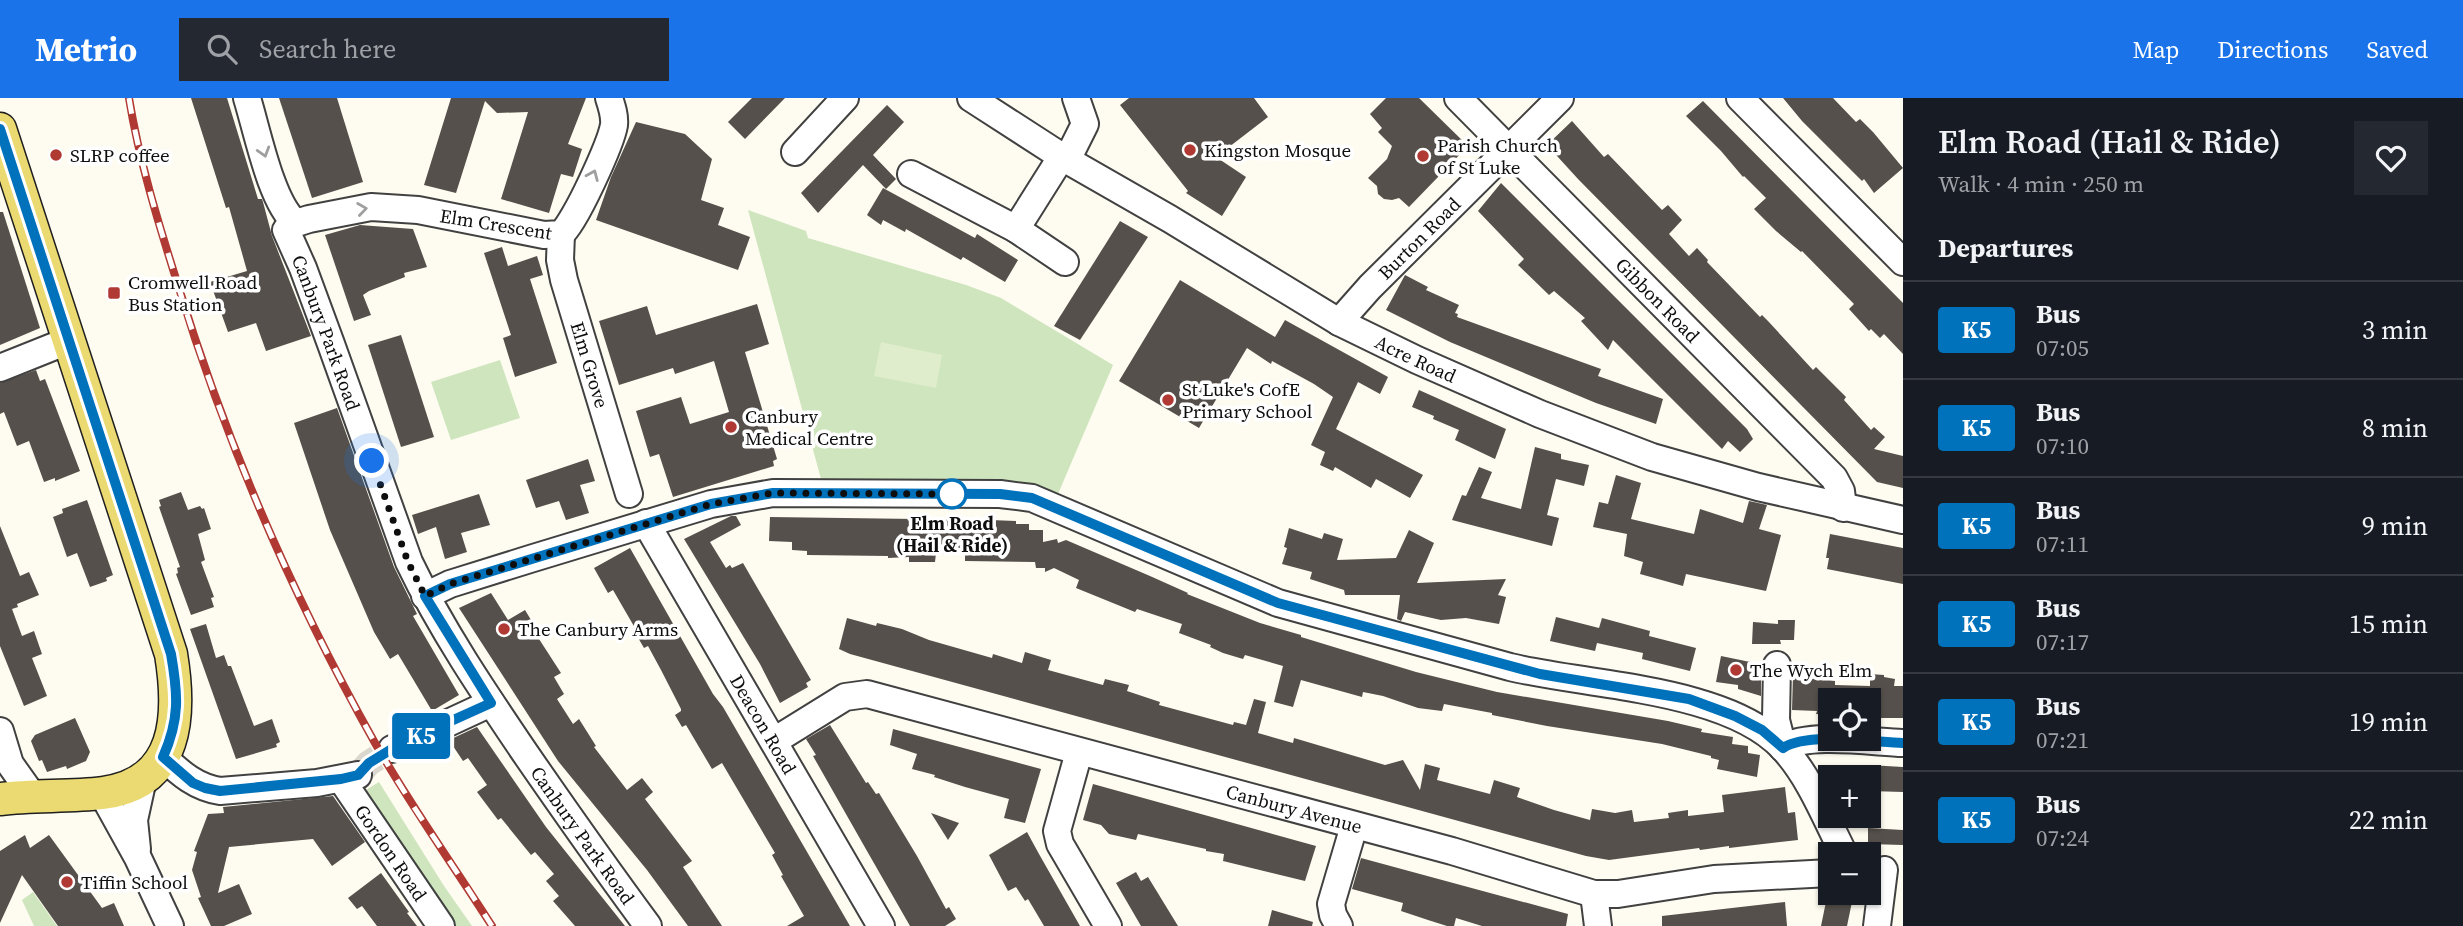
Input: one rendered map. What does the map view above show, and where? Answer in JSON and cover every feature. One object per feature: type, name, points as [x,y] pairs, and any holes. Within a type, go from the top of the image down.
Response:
[{"type":"main road","points":[[0,129],[171,654],[177,707],[174,734],[153,768],[119,789],[102,793],[32,795],[0,799]]},
{"type":"street","points":[[247,98],[278,198],[286,213],[295,222]]},
{"type":"street","points":[[795,152],[845,98]]},
{"type":"street","name":"Acre Road","points":[[971,98],[1065,158],[1339,323],[1541,414],[1652,457],[1758,487],[1903,520]]},
{"type":"street","points":[[1016,229],[1085,124],[1076,98]]},
{"type":"street","name":"Gibbon Road","points":[[1458,98],[1833,478],[1841,491],[1843,508]]},
{"type":"street","name":"Burton Road","points":[[1339,323],[1370,287],[1560,98]]},
{"type":"street","points":[[1740,98],[1903,262]]},
{"type":"street","name":"Elm Crescent","points":[[295,222],[371,207],[418,210],[544,235],[561,234],[579,211],[608,142],[614,126],[611,104]]},
{"type":"street","points":[[911,174],[1016,229],[1065,262]]},
{"type":"street","name":"Canbury Park Road","points":[[295,222],[286,230],[408,562],[425,596],[491,703],[598,859],[648,926]]},
{"type":"street","name":"Elm Grove","points":[[561,234],[560,260],[564,280],[629,494]]},
{"type":"street","points":[[0,368],[70,340]]},
{"type":"street","points":[[425,596],[450,584],[646,523],[711,504],[773,493],[1000,494],[1032,498],[1278,603],[1540,674],[1689,699],[1735,716],[1762,730],[1783,748],[1800,772],[1838,842]]},
{"type":"street","name":"Deacon Road","points":[[646,523],[881,926]]},
{"type":"street","points":[[1777,665],[1776,720],[1783,748]]},
{"type":"street","name":"Canbury Avenue","points":[[774,741],[845,696],[867,694],[1452,852],[1594,894],[1618,894],[1714,880],[1818,874]]},
{"type":"street","points":[[401,745],[491,703]]},
{"type":"street","points":[[1783,748],[1793,741],[1815,740],[1903,743]]},
{"type":"street","points":[[3,741],[17,777],[32,795]]},
{"type":"street","points":[[1079,752],[1057,831],[1060,844],[1108,926]]},
{"type":"street","points":[[138,858],[134,820],[153,768]]},
{"type":"street","name":"Gordon Road","points":[[153,768],[220,791],[350,777],[441,926]]},
{"type":"street","points":[[102,793],[138,858],[170,926]]},
{"type":"street","points":[[1339,926],[1331,904],[1354,826]]},
{"type":"street","points":[[1877,926],[1885,870]]},
{"type":"street","points":[[1594,894],[1598,926]]},
{"type":"green space","points":[[748,210],[806,231],[808,238],[1001,298],[1113,365],[1058,494],[1037,486],[1012,483],[821,479]]},
{"type":"green space","points":[[881,342],[942,355],[936,388],[874,376]]},
{"type":"green space","points":[[500,360],[520,418],[451,440],[431,382]]},
{"type":"green space","points":[[379,782],[472,926],[456,926],[366,790]]},
{"type":"green space","points":[[33,892],[57,926],[34,926],[22,900]]},
{"type":"building","points":[[191,98],[227,98],[258,199],[262,199],[272,236],[311,336],[266,351],[256,323],[228,332],[210,282],[247,271],[229,207],[226,208]]},
{"type":"building","points":[[279,98],[337,98],[363,182],[312,198]]},
{"type":"building","points":[[451,98],[586,98],[568,144],[582,149],[573,177],[561,174],[549,213],[501,199],[528,112],[497,113],[485,101],[456,193],[424,185]]},
{"type":"building","points":[[752,98],[785,98],[745,139],[728,122]]},
{"type":"building","name":"Kingston Mosque","points":[[1129,98],[1254,98],[1268,117],[1216,157],[1246,177],[1222,216],[1186,193],[1188,191],[1120,105]]},
{"type":"building","name":"Parish Church of St Luke","points":[[1386,98],[1419,98],[1468,146],[1409,207],[1399,198],[1384,199],[1378,194],[1377,186],[1368,178],[1387,159],[1392,146],[1378,132],[1382,128],[1370,114]]},
{"type":"building","points":[[1783,98],[1833,98],[1856,122],[1860,119],[1873,132],[1903,168],[1874,193],[1864,179],[1862,181]]},
{"type":"building","points":[[1703,101],[1903,303],[1903,354],[1884,334],[1880,338],[1871,329],[1869,331],[1849,309],[1854,304],[1802,251],[1754,209],[1766,198],[1686,116]]},
{"type":"building","points":[[887,105],[904,122],[873,155],[896,179],[886,189],[863,165],[818,213],[801,193]]},
{"type":"building","points":[[1572,121],[1604,157],[1608,154],[1662,210],[1668,205],[1682,220],[1669,234],[1689,256],[1697,248],[1707,262],[1760,317],[1762,315],[1813,370],[1816,367],[1846,397],[1844,400],[1871,430],[1874,427],[1885,437],[1874,449],[1903,456],[1903,488],[1877,482],[1547,145]]},
{"type":"building","points":[[636,122],[685,134],[712,159],[701,200],[724,208],[718,225],[750,237],[738,270],[596,220],[611,177]]},
{"type":"building","points":[[1501,183],[1747,429],[1753,439],[1740,452],[1728,441],[1722,449],[1613,340],[1608,350],[1581,321],[1585,318],[1554,291],[1549,295],[1518,265],[1524,259],[1478,211]]},
{"type":"building","points":[[883,188],[975,238],[977,234],[1018,260],[1005,282],[963,257],[961,260],[906,229],[905,232],[883,220],[881,225],[867,215]]},
{"type":"building","points":[[0,212],[3,212],[40,328],[0,345]]},
{"type":"building","points":[[1120,221],[1148,237],[1080,340],[1054,326]]},
{"type":"building","points":[[360,225],[413,229],[427,267],[404,273],[405,277],[363,295],[371,315],[354,321],[325,235]]},
{"type":"building","points":[[502,247],[508,266],[537,256],[543,275],[530,279],[557,363],[515,377],[503,338],[511,335],[484,253]]},
{"type":"building","points":[[1405,275],[1428,287],[1426,290],[1459,305],[1455,313],[1458,314],[1457,317],[1601,369],[1598,376],[1663,399],[1656,424],[1596,403],[1450,342],[1386,310]]},
{"type":"building","points":[[1180,280],[1275,337],[1285,320],[1388,377],[1380,394],[1358,382],[1336,429],[1423,475],[1410,498],[1376,479],[1371,488],[1335,467],[1333,471],[1320,465],[1325,452],[1311,445],[1333,397],[1247,348],[1199,428],[1119,381]]},
{"type":"building","points":[[757,304],[769,344],[745,352],[777,459],[773,461],[774,466],[673,497],[659,454],[650,457],[636,411],[681,397],[690,424],[729,412],[714,361],[675,374],[673,368],[619,385],[599,321],[647,306],[656,335]]},
{"type":"building","points":[[401,335],[434,437],[401,447],[368,345]]},
{"type":"building","points":[[36,370],[40,381],[45,379],[80,471],[55,481],[55,478],[44,482],[29,441],[17,446],[4,412],[0,414],[0,383]]},
{"type":"building","points":[[1419,390],[1506,429],[1495,459],[1455,440],[1459,430],[1412,407]]},
{"type":"building","points":[[337,408],[394,567],[417,614],[413,616],[459,695],[432,711],[398,654],[390,659],[374,632],[330,530],[294,423]]},
{"type":"building","points":[[1535,447],[1561,454],[1561,459],[1589,465],[1584,486],[1556,479],[1547,515],[1559,518],[1552,546],[1452,520],[1462,495],[1466,496],[1479,467],[1492,472],[1481,498],[1521,509]]},
{"type":"building","points":[[588,459],[595,481],[580,485],[589,513],[566,520],[559,501],[536,508],[526,480]]},
{"type":"building","points":[[1616,475],[1641,483],[1631,519],[1694,534],[1700,509],[1743,523],[1749,501],[1767,505],[1759,529],[1781,535],[1766,591],[1686,574],[1683,586],[1640,574],[1643,562],[1624,556],[1627,534],[1593,527],[1599,502],[1608,504]]},
{"type":"building","points":[[181,492],[188,510],[200,506],[204,508],[211,529],[198,534],[205,560],[201,562],[214,597],[211,598],[214,607],[191,615],[176,574],[177,568],[180,567],[159,507],[159,500]]},
{"type":"building","points":[[479,494],[490,525],[461,533],[467,552],[445,559],[436,527],[418,534],[412,515]]},
{"type":"building","points":[[87,500],[113,575],[106,578],[107,581],[90,587],[77,553],[67,557],[53,517],[63,513],[62,509]]},
{"type":"building","points":[[736,516],[741,525],[710,542],[726,568],[743,563],[811,680],[806,683],[808,687],[780,703],[760,664],[684,539]]},
{"type":"building","points":[[770,517],[990,520],[1029,524],[1029,530],[1043,530],[1043,542],[1057,539],[1058,543],[1066,540],[1260,623],[1416,672],[1497,692],[1668,721],[1702,729],[1701,732],[1733,737],[1732,744],[1748,746],[1748,753],[1760,755],[1757,777],[1717,769],[1719,760],[1711,756],[1662,744],[1547,726],[1444,704],[1442,711],[1418,708],[1383,696],[1363,692],[1362,697],[1301,680],[1293,707],[1274,702],[1283,666],[1245,655],[1243,659],[1223,653],[1210,647],[1211,645],[1179,633],[1182,624],[1137,609],[1135,612],[1076,588],[1079,580],[1054,568],[1045,572],[1045,568],[1036,568],[1035,562],[965,561],[965,554],[936,553],[935,562],[909,562],[909,557],[807,555],[807,551],[792,550],[792,542],[769,541]]},
{"type":"building","points":[[0,526],[20,576],[29,572],[39,595],[17,604],[18,607],[12,609],[22,636],[34,631],[42,654],[32,658],[47,696],[24,706],[0,646]]},
{"type":"building","points":[[1289,528],[1322,539],[1324,533],[1343,539],[1337,560],[1396,558],[1409,530],[1434,543],[1417,583],[1506,579],[1498,595],[1506,597],[1499,624],[1466,618],[1441,620],[1405,612],[1401,621],[1397,619],[1400,595],[1345,595],[1344,590],[1310,579],[1312,572],[1282,564]]},
{"type":"building","points":[[1830,534],[1903,548],[1903,584],[1827,569]]},
{"type":"building","points":[[630,548],[850,926],[787,926],[804,916],[781,876],[783,875],[772,855],[775,853],[722,763],[712,769],[686,725],[682,727],[675,715],[681,709],[648,646],[644,648],[613,590],[608,593],[594,568]]},
{"type":"building","points":[[491,593],[508,620],[525,610],[542,638],[539,639],[561,673],[554,677],[564,694],[557,699],[573,724],[579,719],[596,746],[594,747],[627,790],[642,778],[653,792],[645,799],[692,861],[683,867],[722,926],[688,926],[647,870],[558,761],[459,608]]},
{"type":"building","points":[[1556,617],[1599,628],[1602,618],[1650,631],[1649,636],[1696,648],[1690,671],[1642,659],[1643,653],[1597,643],[1595,651],[1550,641]]},
{"type":"building","points":[[847,618],[876,626],[877,623],[902,629],[929,640],[992,658],[993,654],[1022,663],[1025,652],[1051,660],[1048,670],[1103,685],[1105,679],[1129,685],[1127,691],[1160,702],[1159,705],[1233,725],[1234,722],[1246,725],[1254,699],[1266,702],[1258,733],[1293,743],[1294,738],[1385,765],[1403,760],[1420,790],[1425,764],[1440,768],[1437,780],[1490,794],[1494,780],[1520,788],[1517,797],[1554,810],[1590,820],[1592,809],[1615,813],[1632,810],[1634,822],[1669,818],[1668,813],[1688,810],[1688,816],[1724,812],[1722,795],[1785,787],[1788,813],[1795,812],[1798,840],[1729,848],[1699,848],[1609,860],[1586,856],[850,654],[839,649]]},
{"type":"building","points":[[1778,620],[1795,620],[1794,640],[1780,640],[1781,644],[1752,644],[1753,622],[1778,624]]},
{"type":"building","points":[[206,624],[216,658],[224,655],[228,666],[231,666],[254,726],[272,719],[280,742],[276,744],[277,747],[236,759],[190,629]]},
{"type":"building","name":"The Wych Elm","points":[[1721,656],[1755,663],[1753,677],[1761,679],[1761,696],[1738,689],[1738,685],[1716,682]]},
{"type":"building","points":[[1818,672],[1830,672],[1830,680],[1835,681],[1835,685],[1870,686],[1870,674],[1895,679],[1894,686],[1903,686],[1903,718],[1881,718],[1881,688],[1818,688],[1818,714],[1817,711],[1792,710],[1793,674],[1818,679]]},
{"type":"building","points":[[75,718],[90,752],[86,761],[67,769],[66,766],[47,772],[31,741],[35,735]]},
{"type":"building","points":[[830,725],[866,783],[868,782],[876,794],[879,793],[946,909],[949,907],[956,919],[945,926],[910,926],[867,851],[806,739]]},
{"type":"building","points":[[477,727],[546,827],[625,926],[575,926],[553,901],[559,896],[546,881],[554,874],[535,852],[531,855],[501,818],[498,820],[477,792],[487,785],[468,758],[463,761],[449,740]]},
{"type":"building","points":[[893,729],[1041,769],[1025,823],[1004,818],[1009,799],[912,769],[917,754],[890,745]]},
{"type":"building","points":[[1881,766],[1903,767],[1903,792],[1881,791]]},
{"type":"building","points":[[1093,784],[1316,846],[1305,881],[1223,861],[1224,854],[1206,849],[1138,834],[1136,840],[1109,834],[1101,825],[1083,820]]},
{"type":"building","points":[[333,796],[365,842],[332,866],[313,839],[229,847],[218,893],[239,884],[252,914],[224,926],[211,926],[198,898],[201,897],[192,870],[197,852],[194,851],[208,814],[224,813],[223,807]]},
{"type":"building","points":[[931,813],[959,823],[948,840]]},
{"type":"building","points":[[1868,828],[1903,830],[1903,845],[1868,842]]},
{"type":"building","points":[[1027,832],[1080,926],[1044,926],[1028,899],[1025,901],[1016,887],[1008,891],[989,855]]},
{"type":"building","points":[[25,835],[30,848],[49,835],[102,908],[114,903],[124,926],[58,926],[22,875],[0,923],[0,851]]},
{"type":"building","points":[[1361,858],[1568,914],[1566,926],[1482,926],[1456,918],[1454,926],[1447,926],[1428,920],[1401,911],[1403,903],[1352,889]]},
{"type":"building","points":[[1136,872],[1141,881],[1148,877],[1178,926],[1141,926],[1116,883]]},
{"type":"building","points":[[381,873],[417,926],[377,926],[362,906],[357,909],[348,898]]},
{"type":"building","points":[[1785,902],[1787,926],[1662,926],[1662,916]]},
{"type":"building","points":[[1825,905],[1851,905],[1847,926],[1821,926]]},
{"type":"building","points":[[1272,910],[1313,922],[1312,926],[1268,926]]},
{"type":"tunnel","points":[[358,775],[369,763],[392,749]]},
{"type":"railway","points":[[129,98],[150,191],[196,342],[264,518],[316,632],[375,743],[492,926]]},
{"type":"bus line","name":"K5","points":[[0,129],[171,654],[177,707],[174,734],[163,757],[193,783],[205,788],[235,791],[317,783],[358,775],[369,763],[400,744],[491,703],[425,596],[450,584],[639,525],[711,504],[773,493],[1000,494],[1032,498],[1278,603],[1510,667],[1689,699],[1735,716],[1762,730],[1783,748],[1793,741],[1815,740],[1903,743]]},
{"type":"place","name":"Kingston Mosque","points":[[1190,150]]},
{"type":"place","name":"SLRP coffee","points":[[56,155]]},
{"type":"place","name":"Parish Church of St Luke","points":[[1423,156]]},
{"type":"place","name":"Cromwell Road Bus Station","points":[[114,293]]},
{"type":"place","name":"St Luke's CofE Primary School","points":[[1168,400]]},
{"type":"place","name":"Canbury Medical Centre","points":[[731,427]]},
{"type":"place","name":"Elm Road (Hail & Ride)","points":[[952,494]]},
{"type":"place","name":"The Canbury Arms","points":[[504,629]]},
{"type":"place","name":"The Wych Elm","points":[[1736,670]]},
{"type":"place","name":"Tiffin School","points":[[67,882]]},
{"type":"route","points":[[372,461],[408,562],[425,596],[450,584],[711,504],[773,493],[952,494]]}]
